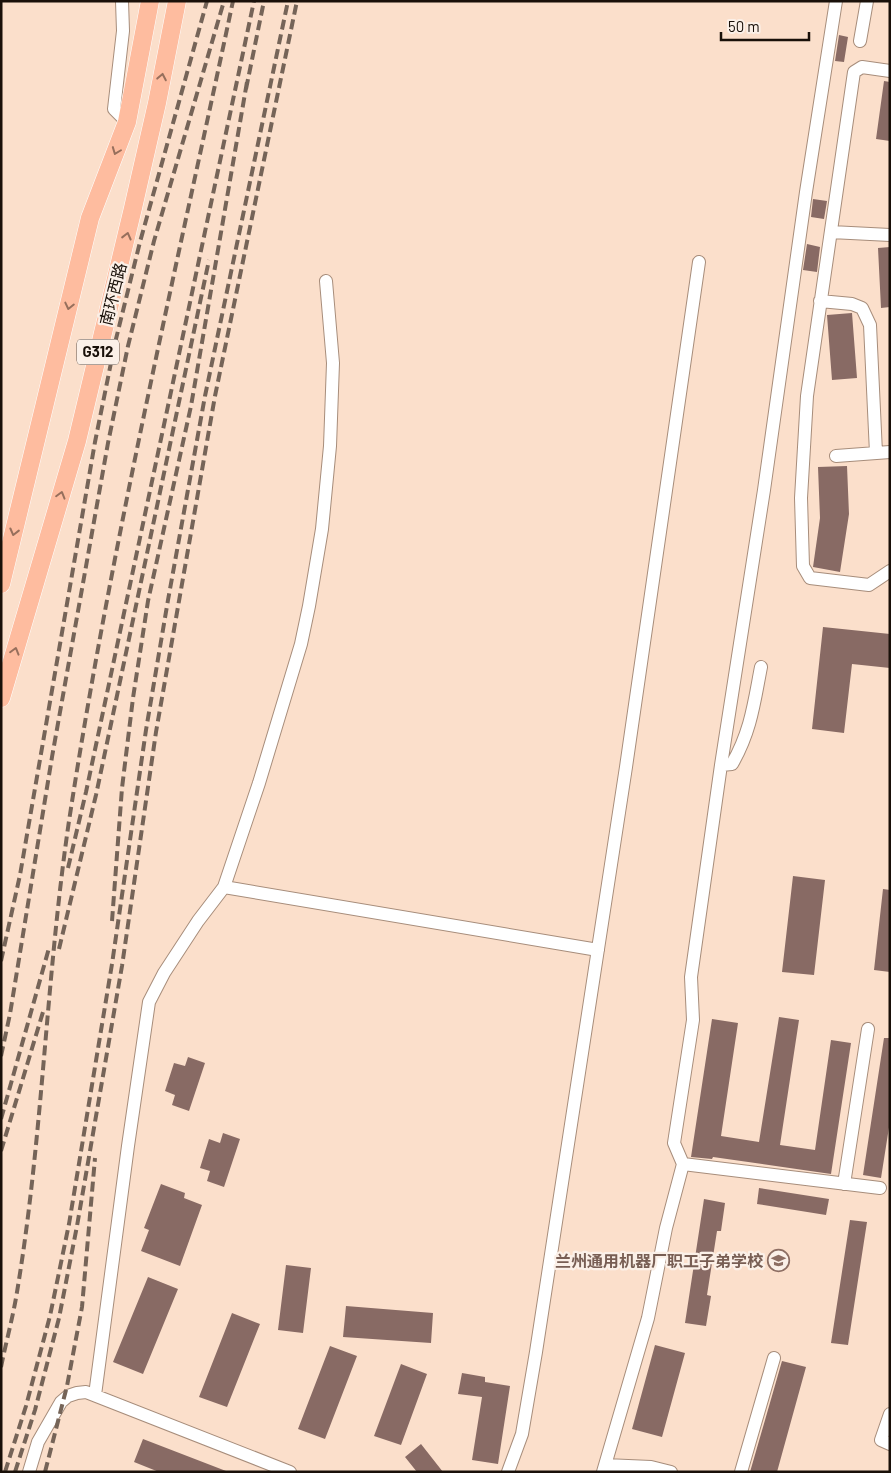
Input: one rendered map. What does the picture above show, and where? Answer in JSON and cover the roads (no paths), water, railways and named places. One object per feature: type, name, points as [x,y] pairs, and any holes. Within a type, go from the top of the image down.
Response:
[{"type":"highway","name":"G312","points":[[1,584],[90,218],[127,122],[150,1]]},
{"type":"highway","name":"南环西路","points":[[1,698],[77,441],[134,208],[177,1]]},
{"type":"street","points":[[122,1],[123,31],[114,109],[127,122]]},
{"type":"street","points":[[671,1472],[651,1468],[604,1469],[648,1318],[666,1228],[683,1164],[674,1143],[693,1020],[691,977],[721,766],[764,490],[806,192],[836,1]]},
{"type":"street","points":[[860,41],[867,1]]},
{"type":"street","points":[[890,71],[862,67],[854,72],[806,406],[801,498],[803,566],[810,578],[869,585],[890,571]]},
{"type":"street","points":[[831,232],[890,235]]},
{"type":"street","points":[[508,1472],[522,1434],[527,1408],[628,758],[699,262]]},
{"type":"street","points":[[95,1395],[149,1002],[164,973],[193,928],[224,887],[259,783],[301,644],[316,567],[327,488],[332,405],[332,363],[326,281]]},
{"type":"street","points":[[820,301],[852,304],[862,308],[870,325],[876,453]]},
{"type":"street","points":[[836,456],[890,452]]},
{"type":"street","points":[[721,766],[732,764],[741,748],[750,725],[761,667]]},
{"type":"street","points":[[224,887],[598,950]]},
{"type":"street","points":[[844,1184],[868,1029]]},
{"type":"street","points":[[683,1164],[880,1188]]},
{"type":"street","points":[[741,1472],[774,1358]]},
{"type":"street","points":[[28,1472],[38,1442],[61,1402],[68,1396],[86,1392],[290,1472]]},
{"type":"street","points":[[890,1414],[881,1440],[890,1444]]},
{"type":"railway","points":[[1,961],[20,875],[95,442],[115,343],[140,242],[207,1]]},
{"type":"railway","points":[[1,1056],[10,1014],[52,757],[108,443],[128,346],[154,241],[224,1]]},
{"type":"railway","points":[[1,1367],[15,1301],[26,1233],[61,880],[86,718],[104,615],[145,410],[233,1]]},
{"type":"railway","points":[[68,868],[86,792],[254,1]]},
{"type":"railway","points":[[246,89],[264,1]]},
{"type":"railway","points":[[5,1472],[26,1406],[50,1316],[69,1224],[112,964],[146,730],[168,600],[205,396],[288,1]]},
{"type":"railway","points":[[15,1472],[35,1410],[59,1318],[77,1226],[122,966],[156,732],[215,396],[297,1]]},
{"type":"railway","points":[[112,921],[122,788],[148,601],[191,406],[247,82]]},
{"type":"railway","points":[[59,949],[96,795],[209,260]]},
{"type":"railway","points":[[1,1119],[49,948]]},
{"type":"railway","points":[[1,1151],[43,1012]]},
{"type":"railway","points":[[45,1472],[67,1386],[82,1307],[95,1158]]},
{"type":"place","name":"兰州通用机器厂职工子弟学校","points":[[779,1261]]}]
